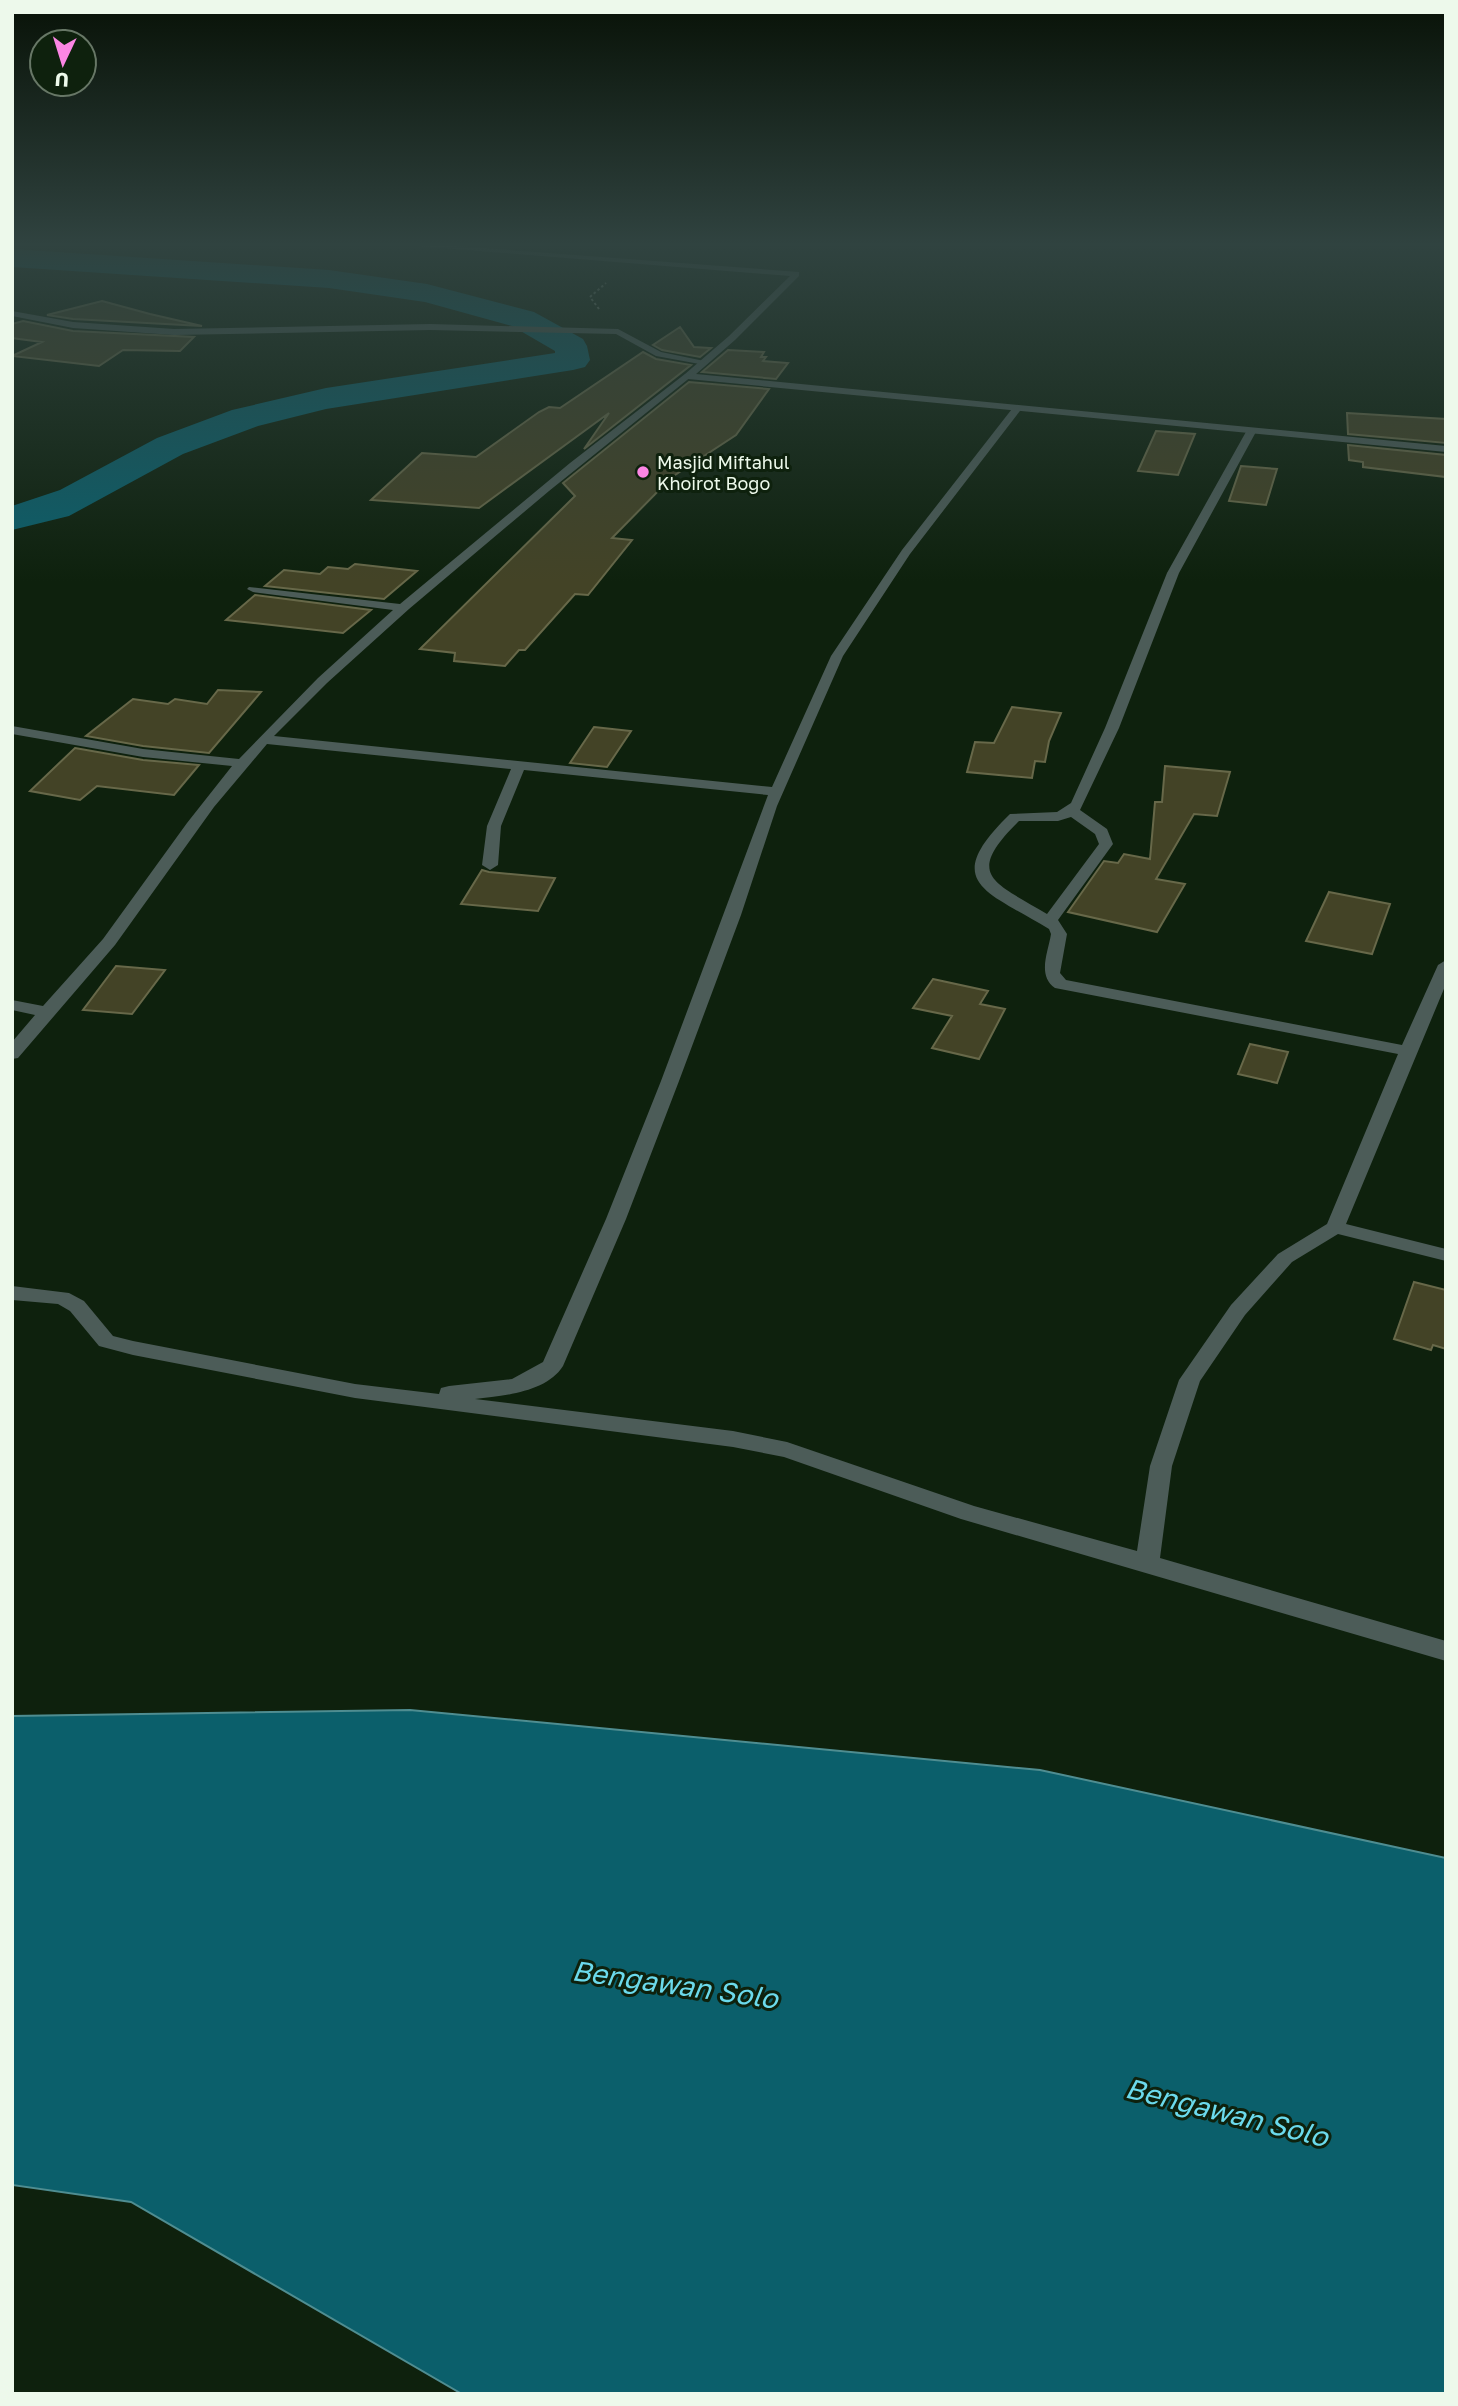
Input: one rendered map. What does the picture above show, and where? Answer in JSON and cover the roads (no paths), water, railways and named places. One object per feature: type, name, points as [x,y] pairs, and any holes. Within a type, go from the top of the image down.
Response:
[{"type":"street","points":[[678,357],[705,362]]},
{"type":"street","points":[[12,1054],[107,944],[242,763],[263,739],[402,608],[710,357]]},
{"type":"street","points":[[688,376],[1446,449]]},
{"type":"street","points":[[413,1397],[513,1387],[539,1378],[552,1366],[650,1131],[733,915],[776,792],[837,656],[906,552],[1018,407]]},
{"type":"street","points":[[1252,430],[1173,573],[1112,728],[1073,812],[1059,817],[1016,817],[985,850],[980,870],[982,878],[990,886],[1056,926],[1059,933],[1052,973],[1054,979],[1061,984],[1408,1051]]},
{"type":"street","points":[[253,589],[402,608]]},
{"type":"street","points":[[12,730],[143,753],[242,763]]},
{"type":"street","points":[[263,739],[776,792]]},
{"type":"street","points":[[490,865],[494,826],[519,765]]},
{"type":"street","points":[[1049,921],[1106,844],[1102,832],[1073,812]]},
{"type":"street","points":[[1147,1563],[1161,1466],[1190,1380],[1238,1310],[1285,1258],[1335,1227],[1446,965]]},
{"type":"street","points":[[12,1005],[47,1012]]},
{"type":"street","points":[[1335,1227],[1446,1255]]},
{"type":"street","points":[[12,1293],[62,1298],[77,1306],[106,1341],[133,1349],[355,1391],[733,1439],[788,1450],[970,1513],[1446,1651]]},
{"type":"water","name":"Bengawan Solo","points":[[410,1710],[1040,1770],[1446,1858],[1446,2394],[462,2394],[131,2202],[12,2185],[12,1716]]},
{"type":"waterway","points":[[12,518],[34,514],[74,499],[170,446],[245,418],[326,399],[532,368],[573,360],[573,357]]},
{"type":"place","name":"Masjid Miftahul Khoirot Bogo","points":[[643,472]]}]
